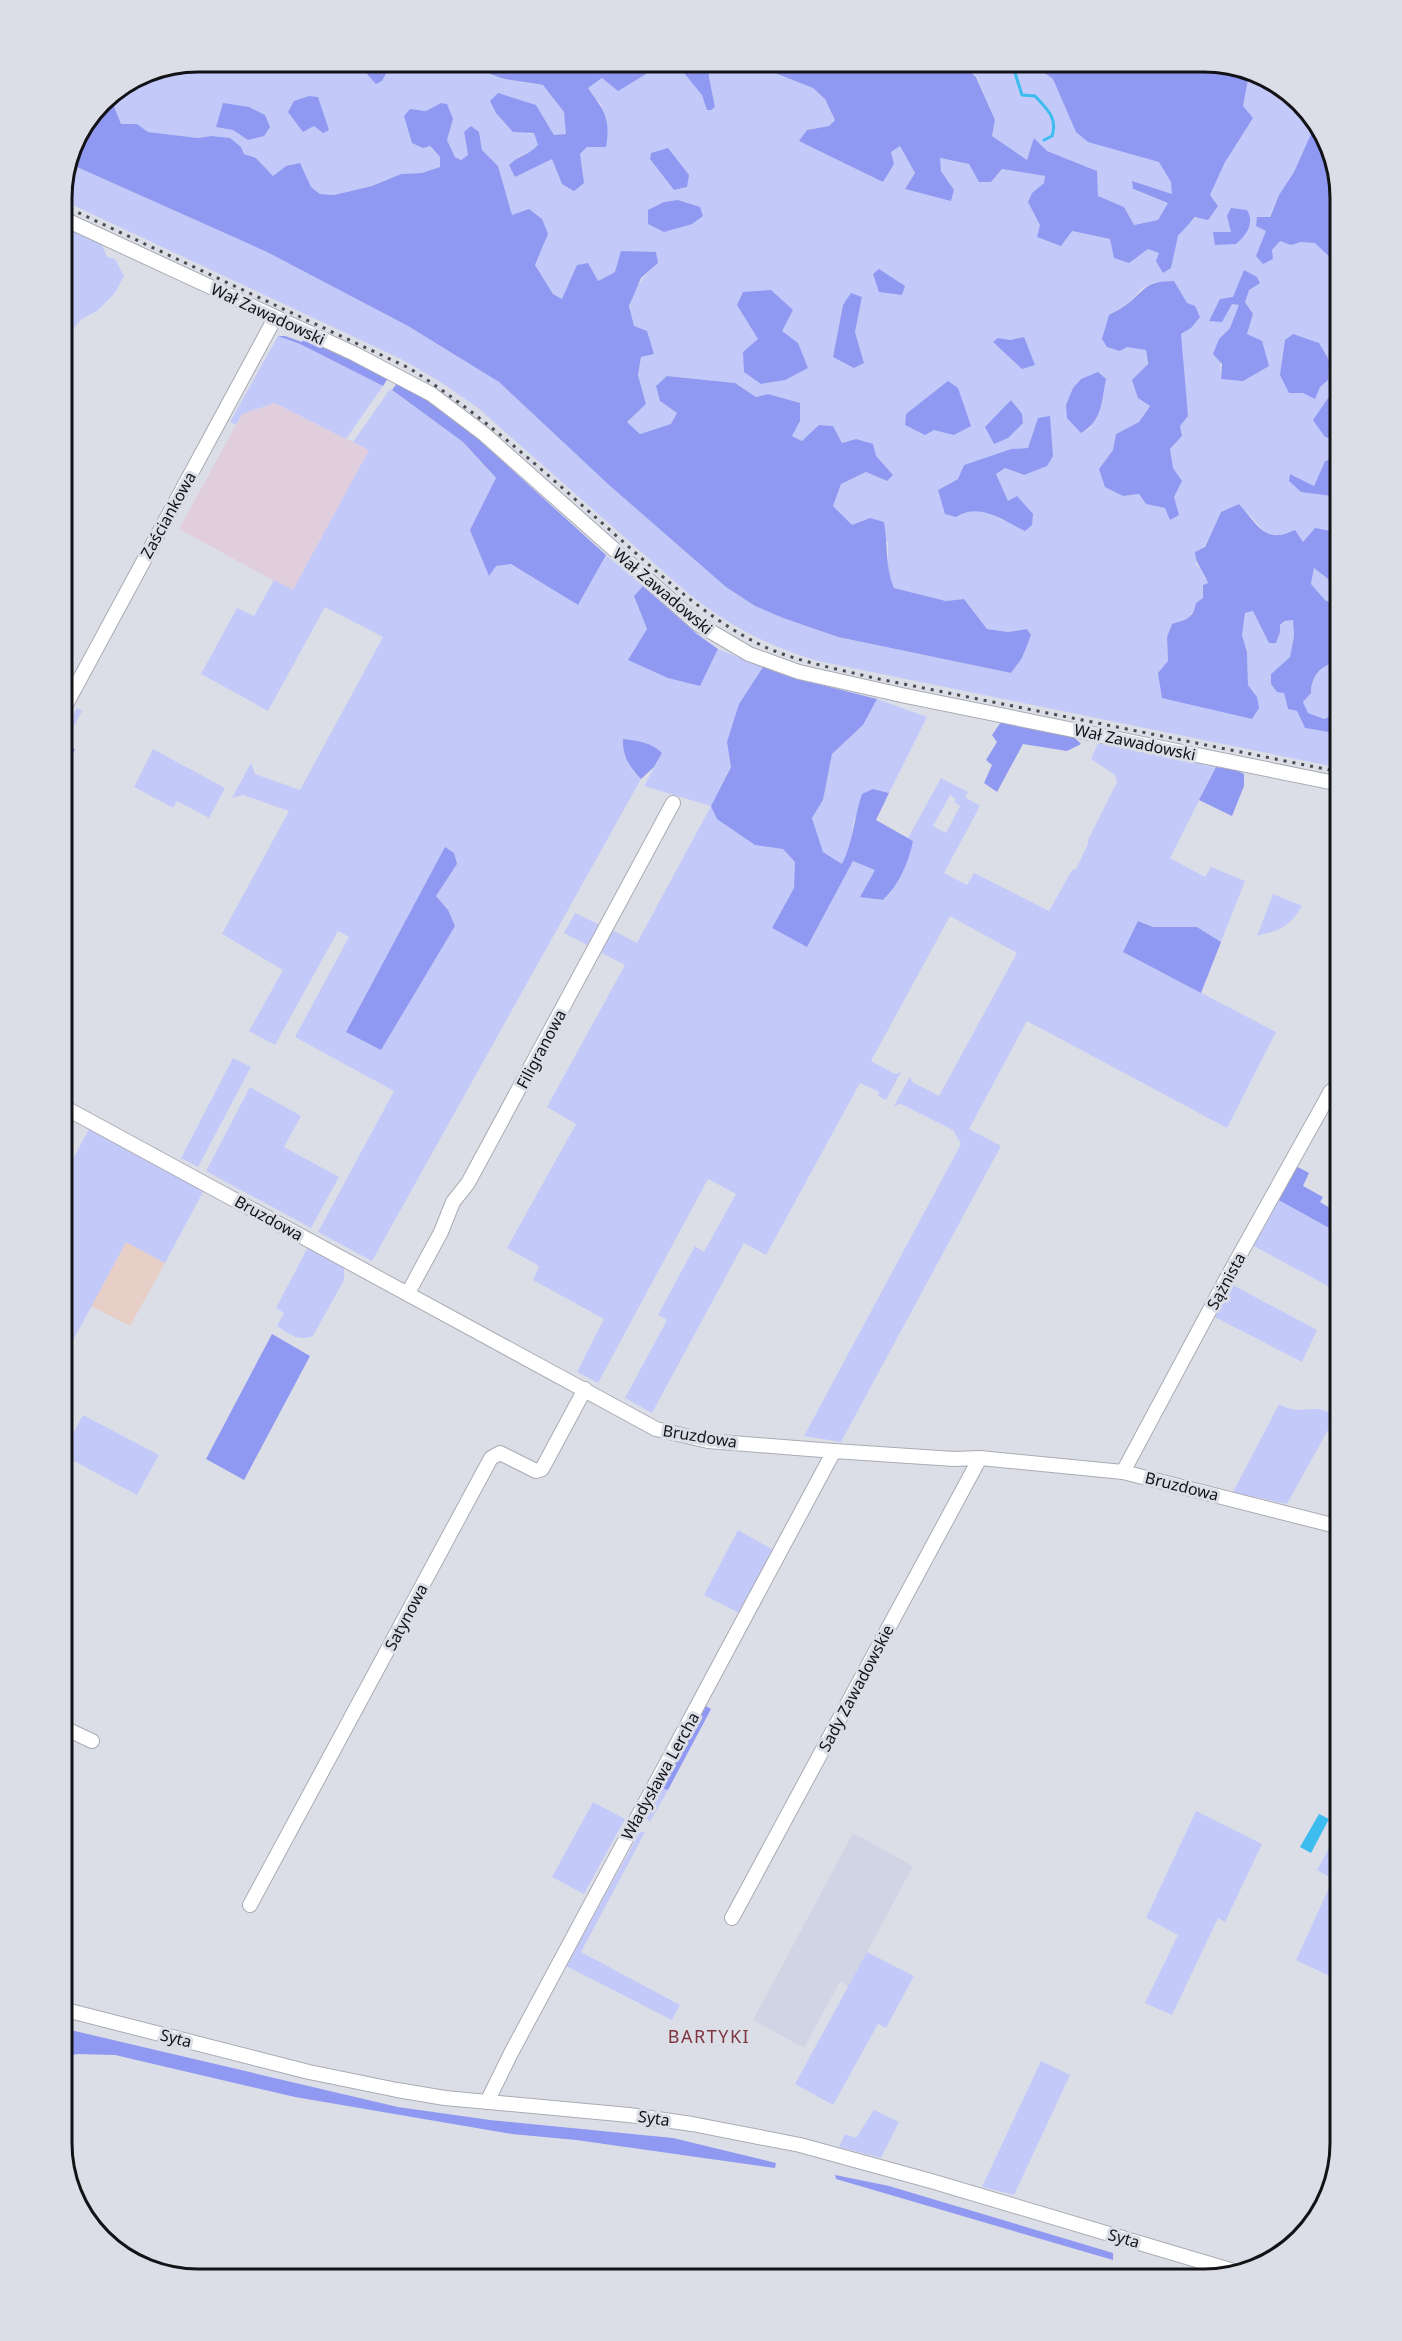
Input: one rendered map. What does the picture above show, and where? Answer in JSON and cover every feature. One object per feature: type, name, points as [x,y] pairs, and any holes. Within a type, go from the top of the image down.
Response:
[{"type":"street","name":"Wał Zawadowski","points":[[72,223],[386,369],[437,398],[484,434],[698,624],[749,654],[799,672],[906,696],[1330,781]]},
{"type":"street","name":"Zaściankowa","points":[[72,688],[275,318]]},
{"type":"street","name":"Filigranowa","points":[[408,1293],[441,1232],[453,1202],[468,1184],[673,803]]},
{"type":"street","name":"Sążnista","points":[[1123,1472],[1229,1274],[1330,1093]]},
{"type":"street","name":"Bruzdowa","points":[[72,1111],[656,1429],[708,1441],[954,1459],[980,1458],[1123,1472],[1330,1524]]},
{"type":"street","name":"Satynowa","points":[[250,1905],[491,1458],[500,1453],[536,1471],[542,1468],[585,1389]]},
{"type":"street","name":"Władysława Lercha","points":[[487,2102],[511,2053],[834,1451]]},
{"type":"street","name":"Sady Zawadowskie","points":[[732,1918],[980,1458]]},
{"type":"street","points":[[72,1732],[92,1741]]},
{"type":"street","name":"Syta","points":[[72,2012],[309,2072],[433,2096],[629,2115],[692,2124],[800,2145],[931,2181],[1223,2268]]},
{"type":"shaded area","points":[[190,72],[369,72],[368,74],[487,72],[497,77],[543,85],[564,112],[567,134],[554,135],[536,105],[528,134],[534,133],[539,145],[519,156],[515,177],[552,158],[562,184],[580,166],[579,154],[587,147],[602,106],[588,88],[602,78],[646,74],[647,72],[683,72],[703,95],[707,110],[715,107],[709,72],[772,72],[813,88],[825,99],[835,119],[829,126],[807,130],[890,152],[900,146],[915,173],[905,189],[951,200],[954,190],[941,171],[939,158],[969,164],[991,182],[1002,169],[1045,176],[1044,183],[1032,193],[1071,231],[1110,239],[1129,262],[1148,249],[1159,253],[1171,268],[1175,245],[1184,229],[1198,217],[1218,206],[1210,195],[1225,162],[1243,106],[1248,80],[1260,85],[1287,103],[1312,133],[1294,172],[1279,195],[1269,217],[1267,231],[1272,250],[1280,241],[1311,242],[1318,245],[1330,258],[1330,398],[1328,398],[1325,437],[1330,438],[1330,460],[1325,461],[1314,486],[1291,474],[1330,495],[1330,532],[1303,543],[1267,534],[1239,504],[1221,512],[1196,564],[1208,583],[1203,585],[1203,598],[1188,618],[1172,624],[1167,637],[1168,661],[1257,697],[1248,685],[1247,652],[1242,635],[1245,613],[1253,611],[1270,643],[1284,622],[1293,620],[1294,636],[1290,657],[1271,674],[1284,693],[1288,709],[1297,711],[1305,728],[1330,732],[1330,766],[818,661],[766,642],[721,617],[690,595],[478,408],[439,381],[401,359],[72,205],[76,166],[267,252],[408,326],[499,382],[609,485],[726,587],[755,606],[838,637],[1011,673],[1022,658],[1030,635],[1027,629],[1008,632],[987,629],[964,599],[946,601],[894,588],[888,574],[888,543],[870,518],[852,526],[833,506],[840,484],[866,472],[886,481],[893,475],[856,439],[842,443],[833,426],[820,425],[803,441],[792,436],[768,394],[756,397],[735,383],[667,376],[660,401],[677,413],[672,424],[640,434],[627,422],[646,404],[638,375],[641,357],[654,353],[633,326],[630,307],[640,283],[658,263],[615,272],[562,299],[553,294],[535,265],[548,234],[512,216],[498,166],[482,150],[479,132],[464,133],[468,155],[461,160],[455,157],[447,140],[453,119],[441,103],[426,111],[410,109],[429,146],[440,157],[440,167],[422,173],[401,174],[372,186],[334,195],[320,194],[311,187],[303,173],[286,166],[273,176],[256,158],[244,154],[241,147],[211,136],[198,138],[148,132],[137,124],[121,124],[113,105],[115,103],[142,85],[173,74]],"holes":[[[223,103],[230,105],[248,140],[233,130]],[[650,159],[687,187],[674,190]],[[1244,271],[1248,290],[1245,302],[1253,314],[1247,334],[1221,379],[1219,339],[1230,328],[1240,305],[1232,304]],[[1155,282],[1187,303],[1191,328],[1181,334],[1180,426],[1182,436],[1170,449],[1174,497],[1165,508],[1146,504],[1139,494],[1123,496],[1099,469],[1113,450],[1116,434],[1139,422],[1150,405],[1146,349],[1126,347],[1109,315],[1129,303],[1142,288]],[[862,297],[855,332],[864,362],[833,357],[843,305]],[[1024,338],[1022,368],[993,342]],[[1081,379],[1091,428],[1084,431]],[[1038,418],[1024,475],[1004,468],[995,474],[1008,501],[1004,521],[986,511],[967,511],[941,499],[938,490],[958,479],[964,465],[1011,449],[1028,448]]]},
{"type":"shaded area","points":[[368,72],[387,72],[382,81],[376,84],[367,74]]},
{"type":"shaded area","points":[[487,72],[647,72],[618,91],[602,78],[588,88],[605,115],[608,129],[606,147],[587,147],[580,154],[584,183],[574,191],[562,184],[552,159],[515,177],[509,165],[538,145],[534,133],[513,132],[496,113],[490,101],[498,93],[536,105],[554,135],[566,134],[564,112],[543,85],[497,77]]},
{"type":"shaded area","points":[[683,72],[709,72],[715,107],[707,110],[702,95]]},
{"type":"shaded area","points":[[772,72],[970,72],[976,77],[995,120],[992,136],[1027,160],[1034,138],[1047,151],[1097,171],[1098,196],[1124,207],[1134,225],[1158,220],[1168,203],[1133,189],[1132,181],[1172,194],[1171,182],[1159,162],[1088,142],[1076,132],[1053,79],[1043,72],[1212,72],[1229,74],[1248,80],[1243,106],[1253,118],[1225,162],[1210,195],[1218,206],[1208,220],[1195,217],[1178,236],[1171,268],[1163,273],[1156,261],[1159,253],[1148,249],[1129,263],[1114,258],[1110,239],[1072,231],[1061,246],[1037,237],[1040,225],[1028,202],[1032,193],[1044,183],[1045,176],[1002,169],[991,182],[979,182],[969,164],[940,158],[941,171],[954,190],[951,201],[905,189],[915,173],[900,146],[891,152],[894,164],[883,182],[799,141],[807,130],[829,126],[835,120],[825,99],[813,88]]},
{"type":"shaded area","points":[[971,72],[1043,72],[1129,152],[1159,162],[1187,178],[1172,194],[1133,190],[1169,203],[1158,220],[1134,225],[1124,207],[1097,196],[1097,171],[1047,151],[1035,139],[1027,160],[992,136],[995,120],[977,77]]},
{"type":"shaded area","points":[[309,96],[318,97],[329,130],[323,133],[314,126],[303,132],[288,112],[294,101]]},
{"type":"shaded area","points":[[223,103],[249,107],[265,115],[270,127],[264,136],[248,140],[233,130],[216,127]]},
{"type":"shaded area","points":[[441,103],[447,104],[453,119],[447,140],[455,157],[461,160],[468,155],[464,132],[471,126],[479,132],[482,150],[498,166],[512,215],[529,209],[542,219],[548,234],[535,265],[553,294],[562,299],[577,265],[588,263],[598,281],[615,272],[621,251],[656,252],[658,263],[641,278],[629,306],[634,326],[647,331],[654,354],[641,357],[638,375],[646,404],[627,422],[640,434],[671,424],[677,413],[660,401],[656,386],[667,376],[735,383],[756,397],[768,394],[800,403],[800,421],[792,436],[802,441],[819,425],[833,426],[842,443],[856,439],[873,444],[876,456],[893,475],[887,481],[866,472],[841,484],[833,506],[852,525],[870,518],[884,522],[888,564],[894,588],[946,601],[964,599],[987,629],[1008,632],[1027,629],[1031,635],[1022,658],[1011,673],[838,637],[755,606],[726,587],[609,485],[499,382],[408,326],[267,252],[76,166],[85,142],[98,121],[113,105],[121,124],[137,124],[148,132],[198,138],[211,136],[230,138],[241,147],[244,154],[256,158],[273,176],[286,166],[300,163],[311,187],[320,194],[334,195],[372,186],[401,174],[422,173],[440,167],[440,157],[430,146],[423,148],[412,143],[404,116],[410,109],[426,111]]},
{"type":"shaded area","points":[[1312,133],[1328,173],[1330,257],[1315,243],[1301,242],[1291,245],[1280,241],[1272,250],[1273,259],[1263,264],[1256,256],[1266,231],[1256,226],[1257,217],[1270,217],[1279,195],[1294,172]]},
{"type":"shaded area","points":[[668,148],[689,175],[687,187],[674,190],[650,159],[651,153]]},
{"type":"shaded area","points":[[678,200],[700,207],[703,216],[692,224],[664,232],[648,224],[648,210],[664,202]]},
{"type":"shaded area","points":[[1231,208],[1247,210],[1250,225],[1236,244],[1215,245],[1213,232],[1231,232],[1227,216]]},
{"type":"shaded area","points":[[72,230],[102,244],[107,257],[115,259],[124,276],[115,293],[97,311],[82,319],[72,330]]},
{"type":"shaded area","points":[[879,269],[905,286],[902,295],[879,292],[873,274]]},
{"type":"shaded area","points":[[1244,270],[1257,277],[1260,283],[1249,290],[1245,302],[1253,314],[1247,334],[1262,341],[1269,366],[1243,381],[1221,379],[1222,364],[1213,354],[1219,339],[1230,328],[1239,305],[1232,304],[1222,322],[1209,321],[1220,299],[1233,297]]},
{"type":"shaded area","points":[[1174,281],[1187,303],[1195,306],[1200,317],[1191,328],[1181,334],[1188,416],[1180,426],[1182,436],[1170,449],[1173,468],[1182,481],[1174,497],[1179,515],[1170,520],[1165,508],[1146,504],[1139,494],[1123,496],[1105,487],[1099,469],[1113,450],[1116,434],[1139,422],[1150,406],[1138,398],[1132,380],[1148,364],[1146,350],[1127,347],[1120,351],[1107,347],[1102,339],[1109,315],[1128,304],[1145,288],[1158,282]]},
{"type":"shaded area","points":[[771,290],[793,310],[782,331],[798,343],[808,368],[785,380],[761,384],[744,372],[743,352],[758,339],[737,305],[743,292]]},
{"type":"shaded area","points":[[851,293],[862,297],[855,332],[864,363],[854,368],[833,357],[843,305]]},
{"type":"shaded area","points":[[1293,334],[1319,343],[1329,360],[1328,380],[1320,387],[1315,399],[1303,393],[1289,393],[1280,375],[1285,340]]},
{"type":"shaded area","points":[[278,336],[300,344],[383,386],[346,439],[275,403],[242,414],[236,425],[230,422]]},
{"type":"shaded area","points":[[278,336],[302,342],[305,338],[388,378],[383,386],[300,344]]},
{"type":"shaded area","points":[[1024,337],[1035,365],[1022,369],[993,342],[998,338],[1010,340]]},
{"type":"shaded area","points":[[1098,372],[1106,379],[1100,410],[1093,422],[1081,433],[1067,418],[1066,405],[1073,388],[1081,379]]},
{"type":"shaded area","points":[[948,381],[958,388],[971,426],[954,435],[934,430],[925,435],[905,425],[906,414]]},
{"type":"shaded area","points":[[397,383],[425,398],[458,421],[606,555],[578,605],[511,564],[496,566],[489,576],[470,530],[496,478],[463,442],[392,390]]},
{"type":"shaded area","points":[[390,389],[463,442],[496,479],[484,504],[489,575],[495,566],[511,564],[578,605],[606,555],[643,586],[634,596],[647,629],[629,660],[700,686],[718,649],[763,667],[739,704],[733,728],[731,766],[711,806],[644,786],[662,753],[624,752],[631,769],[641,779],[372,1261],[318,1232],[394,1091],[295,1037],[349,937],[338,931],[275,1045],[249,1031],[283,970],[222,934],[289,811],[243,795],[232,798],[251,763],[255,774],[300,790],[383,637],[325,607],[268,711],[201,674],[237,608],[254,616],[274,580],[293,590],[369,450],[353,442]],"holes":[[[445,848],[457,864],[436,896],[448,910],[346,1032]]]},
{"type":"shaded area","points":[[1330,398],[1330,438],[1325,437],[1313,420]]},
{"type":"shaded area","points":[[1011,400],[1022,414],[1023,423],[1008,438],[994,444],[985,427]]},
{"type":"shaded area","points":[[275,403],[369,450],[293,591],[179,529],[242,414]]},
{"type":"shaded area","points":[[1050,416],[1053,456],[1047,466],[1024,475],[1005,468],[996,474],[1008,501],[1017,496],[1033,514],[1032,525],[1025,531],[991,514],[982,512],[974,511],[956,517],[945,514],[938,490],[958,479],[964,465],[1011,449],[1028,448],[1038,418]]},
{"type":"shaded area","points":[[1330,460],[1330,496],[1301,492],[1289,481],[1290,474],[1314,486],[1325,461]]},
{"type":"shaded area","points":[[1239,504],[1257,525],[1269,534],[1285,534],[1295,530],[1303,542],[1315,528],[1330,531],[1330,581],[1314,568],[1311,584],[1330,602],[1330,664],[1321,669],[1315,677],[1311,693],[1303,702],[1308,713],[1324,719],[1330,716],[1330,732],[1305,728],[1297,711],[1288,709],[1284,693],[1277,692],[1271,684],[1271,674],[1290,657],[1294,636],[1293,620],[1285,621],[1280,625],[1276,643],[1269,643],[1253,611],[1245,613],[1242,635],[1247,652],[1248,685],[1257,697],[1259,708],[1252,719],[1162,698],[1158,673],[1168,661],[1167,637],[1172,624],[1191,615],[1196,603],[1203,598],[1203,585],[1208,583],[1195,552],[1205,547],[1221,512]]},
{"type":"shaded area","points":[[1314,568],[1330,581],[1330,602],[1325,600],[1311,584]]},
{"type":"shaded area","points":[[643,586],[697,634],[718,649],[700,686],[668,678],[628,660],[647,629],[634,596]]},
{"type":"shaded area","points":[[1330,664],[1330,716],[1324,719],[1308,713],[1303,702],[1311,693],[1315,677]]},
{"type":"shaded area","points":[[763,667],[790,677],[877,699],[863,725],[832,754],[823,800],[812,818],[823,852],[842,864],[849,848],[862,794],[873,789],[889,793],[876,820],[913,841],[902,872],[894,887],[883,900],[860,897],[875,870],[853,861],[807,947],[772,928],[794,888],[795,862],[783,849],[755,845],[717,819],[711,806],[731,767],[727,742],[739,704]]},
{"type":"shaded area","points":[[877,699],[927,717],[889,793],[873,789],[854,820],[850,849],[842,864],[823,852],[812,818],[823,800],[832,754],[863,725]]},
{"type":"shaded area","points":[[77,708],[82,711],[72,730],[72,717]]},
{"type":"shaded area","points":[[1001,722],[1074,737],[1081,744],[1067,751],[1023,744],[997,792],[984,783],[992,765],[986,760],[997,742],[992,735]]},
{"type":"shaded area","points":[[623,739],[649,744],[662,753],[654,767],[641,779],[628,761]]},
{"type":"shaded area","points":[[1098,743],[1216,767],[1170,858],[1205,877],[1211,867],[1245,881],[1221,942],[1197,927],[1153,927],[1139,921],[1123,952],[1276,1032],[1227,1128],[1027,1021],[969,1129],[1001,1146],[841,1442],[804,1436],[961,1144],[953,1130],[901,1104],[894,1106],[910,1076],[912,1082],[939,1096],[1017,953],[950,916],[871,1061],[895,1074],[901,1072],[886,1100],[878,1096],[879,1092],[860,1083],[766,1255],[744,1243],[652,1413],[625,1398],[667,1320],[658,1315],[695,1246],[704,1252],[736,1194],[708,1179],[598,1383],[577,1372],[604,1319],[533,1280],[539,1266],[507,1248],[576,1124],[547,1107],[625,965],[598,951],[610,929],[637,943],[711,806],[755,844],[783,849],[796,862],[794,888],[772,928],[807,947],[853,861],[876,870],[876,900],[883,900],[890,894],[913,841],[908,838],[941,778],[968,792],[965,797],[980,806],[944,873],[967,885],[974,873],[1049,911],[1072,870],[1076,869],[1117,782],[1115,775],[1091,759]],"holes":[[[950,795],[960,806],[946,833],[933,826]]]},
{"type":"shaded area","points":[[153,749],[225,788],[209,818],[177,801],[173,808],[134,787]]},
{"type":"shaded area","points":[[1216,767],[1236,770],[1244,774],[1244,786],[1232,816],[1199,800]]},
{"type":"shaded area","points":[[445,847],[454,853],[457,864],[436,896],[448,910],[455,926],[381,1050],[346,1032]]},
{"type":"shaded area","points":[[1273,894],[1302,906],[1288,924],[1257,936]]},
{"type":"shaded area","points":[[575,913],[602,926],[591,947],[564,933]]},
{"type":"shaded area","points":[[1138,921],[1153,927],[1197,927],[1221,942],[1201,993],[1123,952]]},
{"type":"shaded area","points":[[233,1058],[251,1067],[198,1167],[181,1158]]},
{"type":"shaded area","points":[[250,1087],[301,1116],[284,1147],[339,1177],[311,1228],[206,1171]]},
{"type":"shaded area","points":[[89,1129],[204,1190],[165,1263],[126,1242],[72,1342],[72,1160]]},
{"type":"shaded area","points":[[1294,1165],[1309,1173],[1303,1186],[1323,1197],[1320,1202],[1330,1208],[1330,1228],[1275,1198]]},
{"type":"shaded area","points":[[1275,1198],[1330,1228],[1330,1287],[1250,1244]]},
{"type":"shaded area","points":[[126,1242],[165,1263],[130,1326],[91,1306]]},
{"type":"shaded area","points":[[308,1247],[344,1264],[344,1280],[313,1336],[303,1338],[294,1336],[277,1326],[284,1313],[276,1308]]},
{"type":"shaded area","points":[[1233,1285],[1317,1330],[1302,1362],[1215,1317]]},
{"type":"shaded area","points":[[272,1334],[310,1356],[244,1480],[206,1459]]},
{"type":"shaded area","points":[[1279,1404],[1296,1410],[1316,1409],[1330,1413],[1330,1429],[1287,1504],[1233,1492]]},
{"type":"shaded area","points":[[83,1415],[159,1455],[137,1495],[74,1461],[72,1465],[72,1435]]},
{"type":"shaded area","points":[[738,1530],[775,1551],[741,1614],[704,1595]]},
{"type":"shaded area","points":[[706,1706],[711,1709],[668,1790],[662,1788]]},
{"type":"shaded area","points":[[662,1788],[668,1790],[650,1822],[646,1817]]},
{"type":"shaded area","points":[[593,1802],[625,1819],[584,1894],[552,1877]]},
{"type":"shaded area","points":[[1196,1811],[1262,1844],[1225,1922],[1218,1918],[1172,2015],[1145,2003],[1178,1935],[1146,1918]]},
{"type":"shaded area","points":[[1319,1814],[1329,1819],[1311,1853],[1300,1847]]},
{"type":"shaded area","points":[[640,1832],[645,1832],[581,1952],[680,2005],[672,2020],[566,1966]]},
{"type":"shaded area","points":[[853,1833],[913,1866],[849,1986],[840,1982],[804,2048],[753,2020]]},
{"type":"shaded area","points":[[1330,1846],[1330,1877],[1317,1870]]},
{"type":"shaded area","points":[[1330,1886],[1330,1976],[1296,1960]]},
{"type":"shaded area","points":[[867,1952],[914,1976],[886,2028],[878,2024],[833,2105],[795,2084]]},
{"type":"shaded area","points":[[72,2030],[398,2107],[490,2120],[673,2138],[776,2163],[775,2168],[576,2140],[512,2134],[295,2097],[115,2055],[72,2055]]},
{"type":"shaded area","points":[[1041,2061],[1070,2075],[1014,2195],[982,2187]]},
{"type":"shaded area","points":[[874,2110],[899,2122],[881,2158],[839,2147],[845,2134],[856,2138]]},
{"type":"shaded area","points":[[835,2175],[889,2186],[1113,2253],[1113,2260],[836,2179]]},
{"type":"waterway","points":[[1014,72],[1022,95],[1035,96],[1050,114],[1054,124],[1052,136],[1044,140]]},
{"type":"railway","points":[[72,210],[409,368],[465,407],[518,449],[689,598],[725,625],[765,647],[805,661],[874,678],[1330,770]]},
{"type":"district","name":"BARTYKI","points":[[709,2036]]}]
